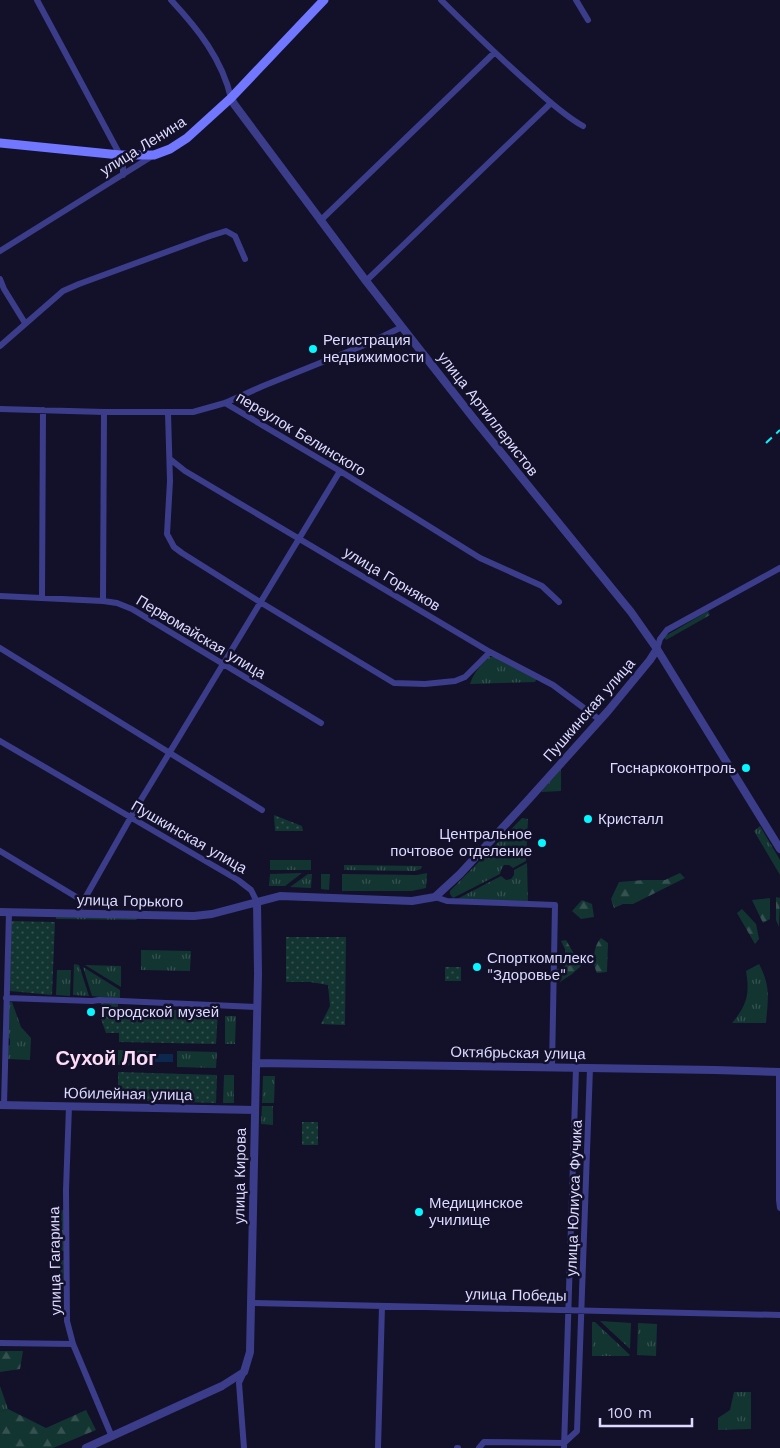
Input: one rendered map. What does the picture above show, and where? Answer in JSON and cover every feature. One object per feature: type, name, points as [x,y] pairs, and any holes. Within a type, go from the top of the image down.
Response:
[{"type":"main road","name":"улица Ленина","points":[[154,155],[170,149],[188,138],[231,98],[324,0]]},
{"type":"main road","points":[[0,142],[120,156],[154,155]]},
{"type":"street","points":[[37,0],[120,156],[123,165],[123,175]]},
{"type":"street","name":"улица Артиллеристов","points":[[171,0],[206,42],[227,81],[234,104],[320,221],[474,420],[631,612],[657,649],[780,849]]},
{"type":"street","points":[[441,0],[494,53],[551,103],[583,126]]},
{"type":"street","points":[[576,0],[588,20]]},
{"type":"street","points":[[320,221],[494,53]]},
{"type":"street","points":[[366,281],[551,103]]},
{"type":"street","name":"улица Ленина","points":[[0,251],[154,155]]},
{"type":"street","points":[[0,346],[63,291],[102,275],[226,231],[235,236],[245,258]]},
{"type":"street","points":[[0,279],[25,323]]},
{"type":"street","points":[[225,403],[367,344],[402,327]]},
{"type":"street","name":"переулок Белинского","points":[[0,409],[168,413],[193,412],[225,403],[480,558],[542,586],[559,602]]},
{"type":"street","points":[[42,597],[43,410]]},
{"type":"street","points":[[103,600],[104,412]]},
{"type":"street","points":[[168,413],[170,506],[167,534],[174,547],[182,553],[394,683],[425,684],[455,681],[465,677],[490,652]]},
{"type":"street","name":"улица Горняков","points":[[170,460],[185,471],[301,538],[490,652],[554,685],[600,720]]},
{"type":"street","points":[[76,914],[130,818],[340,472]]},
{"type":"street","name":"Пушкинская улица","points":[[435,897],[460,874],[600,720],[650,660],[657,649],[660,639],[667,630],[780,568]]},
{"type":"street","name":"Первомайская улица","points":[[0,596],[103,600],[117,603],[132,609],[321,723]]},
{"type":"street","points":[[0,648],[262,810]]},
{"type":"street","name":"Пушкинская улица","points":[[0,741],[238,880],[251,890],[257,902]]},
{"type":"street","points":[[0,850],[83,901]]},
{"type":"street","points":[[257,902],[280,896],[412,901],[435,897],[447,901],[555,905],[552,1067]]},
{"type":"street","name":"улица Горького","points":[[4,912],[194,916],[212,914],[257,902]]},
{"type":"street","name":"улица Кирова","points":[[244,1448],[239,1383],[250,1352],[258,1008],[257,902]]},
{"type":"street","points":[[2,1105],[6,998],[4,912]]},
{"type":"street","points":[[6,998],[107,1000],[258,1008]]},
{"type":"street","name":"Октябрьская улица","points":[[256,1063],[780,1072]]},
{"type":"street","name":"улица Юлиуса Фучика","points":[[564,1446],[576,1068]]},
{"type":"street","name":"улица Юлиуса Фучика","points":[[564,1446],[577,1431],[590,1068]]},
{"type":"street","points":[[780,1072],[780,1208]]},
{"type":"street","name":"Юбилейная улица","points":[[2,1105],[256,1110]]},
{"type":"street","name":"улица Гагарина","points":[[69,1106],[66,1190],[66,1308],[73,1344],[112,1437]]},
{"type":"street","name":"улица Победы","points":[[251,1303],[780,1315]]},
{"type":"street","points":[[378,1448],[382,1306]]},
{"type":"street","points":[[0,1343],[73,1344]]},
{"type":"street","points":[[86,1448],[216,1390],[244,1372]]},
{"type":"street","points":[[478,1448],[484,1442],[564,1446]]},
{"type":"green space","points":[[708,611],[710,615],[666,640],[664,637]]},
{"type":"green space","points":[[489,657],[496,657],[537,678],[535,682],[470,684],[473,676]]},
{"type":"green space","points":[[561,769],[561,791],[541,792]]},
{"type":"green space","points":[[274,815],[302,826],[303,831],[275,831]]},
{"type":"green space","points":[[522,818],[528,819],[526,861],[513,868],[509,865],[504,865],[500,874],[453,898],[450,891]]},
{"type":"green space","points":[[760,826],[780,860],[780,875],[754,831]]},
{"type":"green space","points":[[270,860],[311,860],[311,870],[270,870]]},
{"type":"green space","points":[[527,863],[528,902],[457,899],[501,876],[506,880],[511,879],[514,875],[514,870]]},
{"type":"green space","points":[[344,865],[422,866],[421,869],[415,871],[344,870]]},
{"type":"green space","points":[[302,873],[285,886],[269,886],[270,874]]},
{"type":"green space","points":[[427,873],[426,888],[412,891],[342,891],[342,874],[417,875]]},
{"type":"green space","points":[[680,873],[685,878],[633,904],[623,904],[614,908],[611,899],[619,882],[665,880]]},
{"type":"green space","points":[[308,874],[312,874],[311,888],[290,887]]},
{"type":"green space","points":[[321,874],[330,874],[329,890],[321,889]]},
{"type":"green space","points":[[776,897],[780,898],[779,927],[776,920]]},
{"type":"green space","points":[[770,898],[770,919],[763,923],[752,900]]},
{"type":"green space","points":[[582,900],[592,904],[594,917],[581,919],[572,911]]},
{"type":"green space","points":[[742,909],[756,924],[759,939],[755,944],[737,913]]},
{"type":"green space","points":[[56,915],[136,917],[137,919],[56,919]]},
{"type":"green space","points":[[10,921],[55,922],[52,995],[10,991]]},
{"type":"green space","points":[[286,937],[346,937],[345,1025],[321,1024],[330,1006],[328,985],[310,982],[286,982]]},
{"type":"green space","points":[[601,938],[608,943],[607,972],[597,973],[594,965],[594,955],[598,941]]},
{"type":"green space","points":[[566,940],[581,966],[560,982],[555,970],[565,966],[565,949],[561,941]]},
{"type":"green space","points":[[141,950],[191,951],[190,971],[141,970]]},
{"type":"green space","points":[[74,964],[79,965],[89,996],[73,995]]},
{"type":"green space","points":[[759,964],[767,986],[766,1023],[732,1023],[741,1011],[746,999],[748,986],[746,971]]},
{"type":"green space","points":[[85,965],[121,966],[121,987]]},
{"type":"green space","points":[[83,967],[120,990],[120,999],[92,996]]},
{"type":"green space","points":[[445,967],[461,967],[461,981],[445,981]]},
{"type":"green space","points":[[57,970],[71,970],[70,996],[56,995]]},
{"type":"green space","points":[[8,1002],[12,1002],[21,1027],[31,1038],[30,1060],[7,1059],[7,1046],[10,1045],[10,1039],[7,1037]]},
{"type":"green space","points":[[101,1002],[118,1003],[118,1008],[218,1011],[216,1044],[119,1042],[119,1033],[106,1033],[101,1019]]},
{"type":"green space","points":[[225,1016],[236,1016],[235,1044],[225,1044]]},
{"type":"green space","points":[[118,1050],[151,1051],[151,1066],[118,1065]]},
{"type":"green space","points":[[177,1051],[217,1052],[216,1068],[177,1067]]},
{"type":"green space","points":[[118,1072],[217,1075],[216,1103],[118,1100]]},
{"type":"green space","points":[[224,1075],[234,1075],[234,1103],[223,1103]]},
{"type":"green space","points":[[263,1076],[275,1076],[274,1103],[262,1103]]},
{"type":"green space","points":[[262,1106],[273,1106],[273,1125],[261,1124]]},
{"type":"green space","points":[[302,1122],[318,1122],[318,1145],[302,1145]]},
{"type":"green space","points":[[52,1210],[65,1210],[64,1251],[61,1251],[61,1242],[52,1241]]},
{"type":"green space","points":[[61,1260],[64,1260],[63,1290],[60,1290]]},
{"type":"green space","points":[[600,1321],[631,1323],[630,1349]]},
{"type":"green space","points":[[592,1322],[595,1322],[630,1355],[592,1356]]},
{"type":"green space","points":[[638,1323],[657,1324],[656,1356],[637,1355]]},
{"type":"green space","points":[[0,1351],[23,1351],[20,1369],[0,1372]]},
{"type":"green space","points":[[0,1386],[8,1409],[0,1412]]},
{"type":"green space","points":[[734,1392],[751,1392],[751,1429],[718,1430],[718,1418],[730,1410]]},
{"type":"green space","points":[[8,1409],[46,1428],[86,1410],[96,1430],[53,1448],[0,1448],[0,1412]]},
{"type":"water","points":[[155,1054],[173,1054],[173,1062],[155,1062]]},
{"type":"railway","points":[[766,443],[780,430]]},
{"type":"place","name":"Регистрация недвижимости","points":[[313,349]]},
{"type":"place","name":"Госнаркоконтроль","points":[[746,768]]},
{"type":"place","name":"Кристалл","points":[[588,819]]},
{"type":"place","name":"Центральное почтовое отделение","points":[[542,843]]},
{"type":"place","name":"Спорткомплекс \"Здоровье\"","points":[[477,967]]},
{"type":"place","name":"Городской музей","points":[[91,1012]]},
{"type":"place","name":"Медицинское училище","points":[[419,1212]]},
{"type":"district","name":"Сухой Лог","points":[[106,1058]]}]
